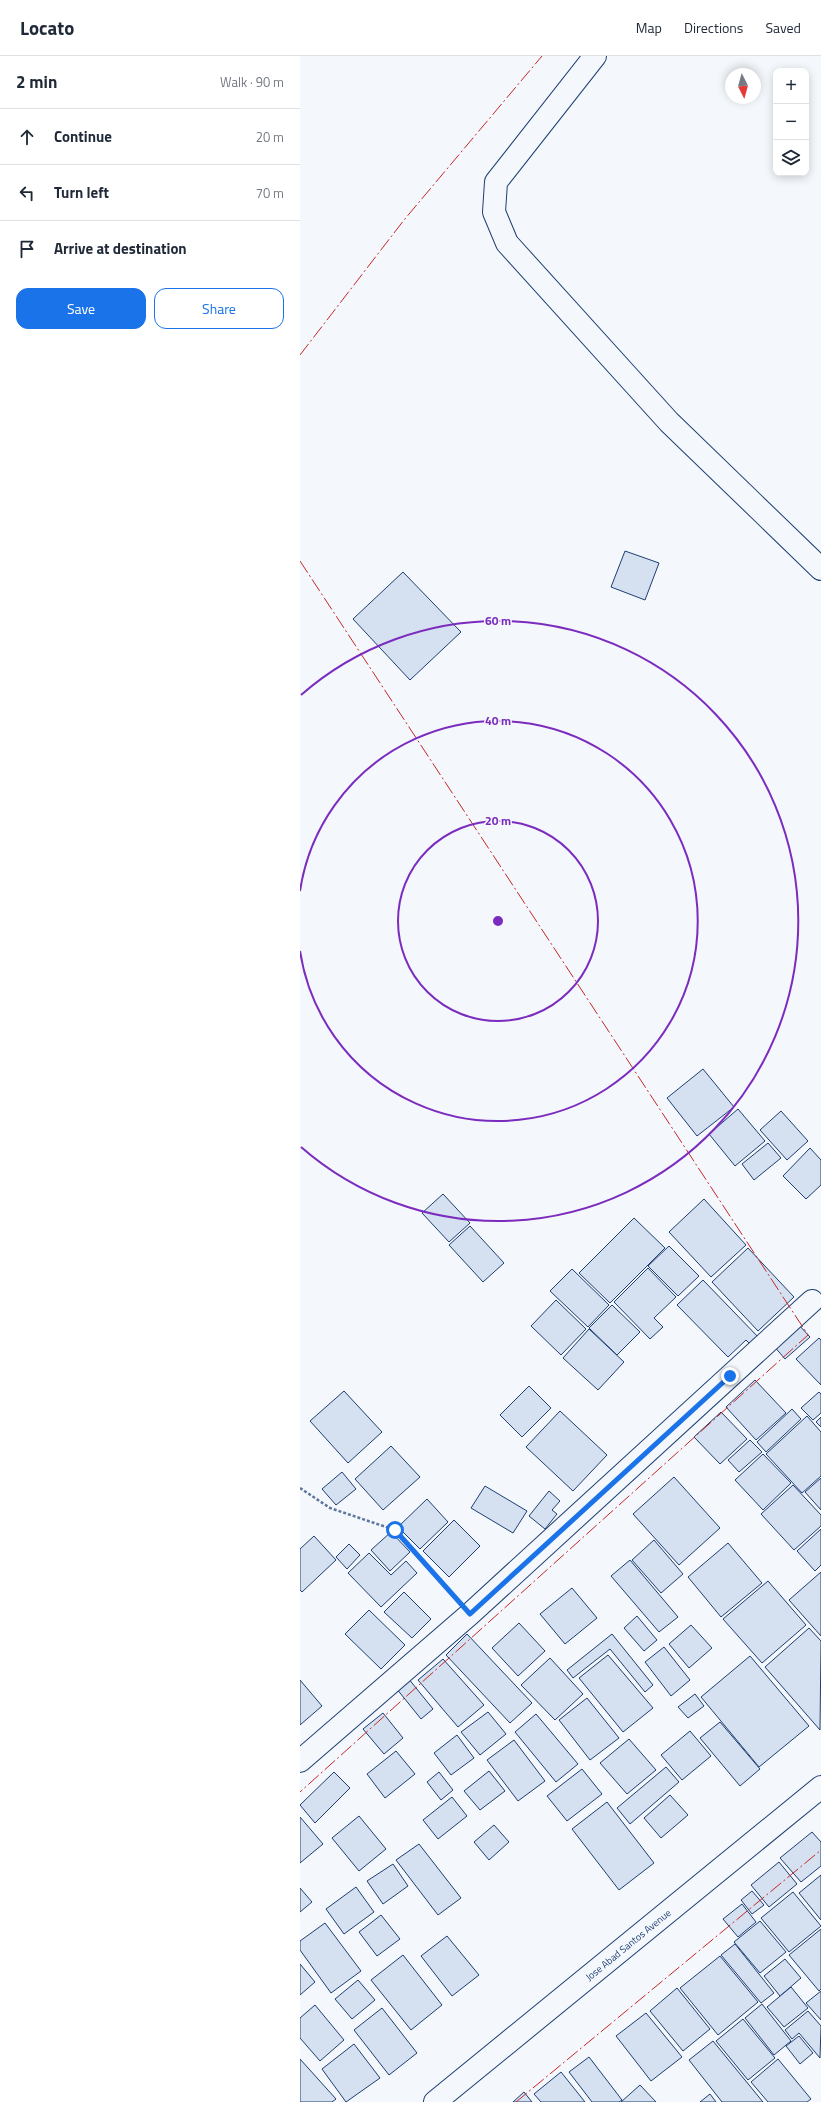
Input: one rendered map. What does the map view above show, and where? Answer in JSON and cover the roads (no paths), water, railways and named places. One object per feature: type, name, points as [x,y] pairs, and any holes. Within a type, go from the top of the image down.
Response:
[{"type":"main road","points":[[595,56],[496,182],[494,212],[507,243],[669,422],[821,569]]},
{"type":"main road","points":[[300,1761],[470,1614],[812,1301]]},
{"type":"main road","name":"Jose Abad Santos Avenue","points":[[435,2102],[821,1787]]}]
